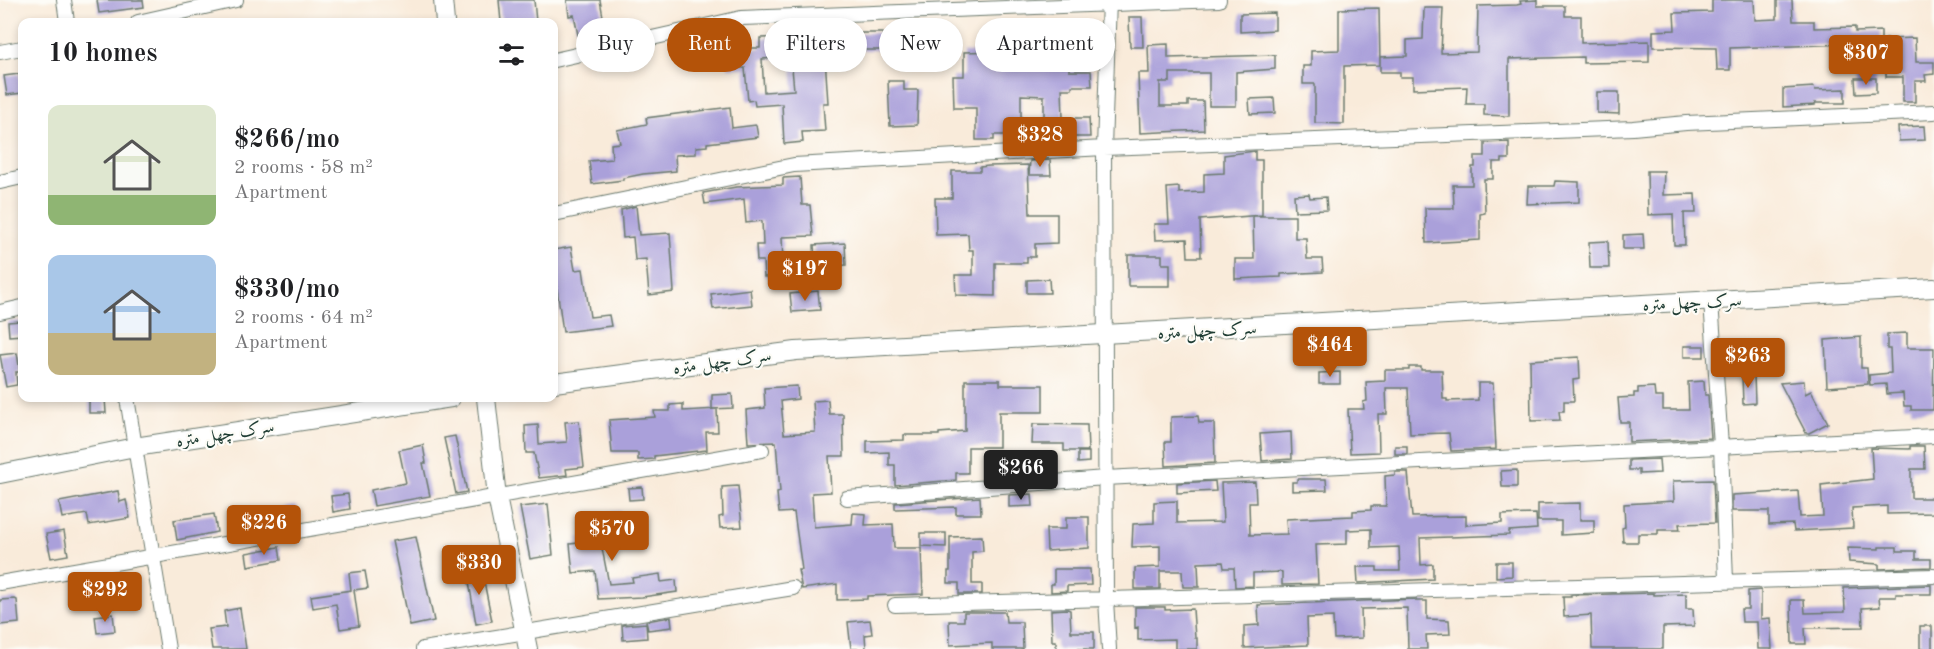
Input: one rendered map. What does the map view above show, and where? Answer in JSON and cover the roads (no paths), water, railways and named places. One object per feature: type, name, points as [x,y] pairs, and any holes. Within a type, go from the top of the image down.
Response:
[{"type":"street","points":[[64,0],[66,18]]},
{"type":"street","points":[[156,18],[236,0]]},
{"type":"street","points":[[443,0],[445,18]]},
{"type":"street","points":[[558,59],[741,18],[1108,2],[1219,0]]},
{"type":"street","points":[[1108,2],[1104,148],[1106,600],[1109,649]]},
{"type":"street","points":[[0,52],[18,49]]},
{"type":"street","points":[[558,213],[794,165],[1104,148],[1633,128],[1686,123],[1934,112]]},
{"type":"street","points":[[0,182],[18,178]]},
{"type":"street","name":"سرک چهل متره","points":[[558,382],[796,351],[1934,288]]},
{"type":"street","points":[[1711,301],[1721,447],[1726,581]]},
{"type":"street","points":[[0,312],[18,308]]},
{"type":"street","points":[[128,402],[168,649]]},
{"type":"street","name":"سرک چهل متره","points":[[0,474],[135,447],[425,402]]},
{"type":"street","points":[[486,402],[497,497],[527,640]]},
{"type":"street","points":[[847,498],[1105,478],[1934,436]]},
{"type":"street","points":[[0,583],[762,450]]},
{"type":"street","points":[[895,605],[1934,576]]},
{"type":"street","points":[[423,649],[527,640],[793,588]]}]
